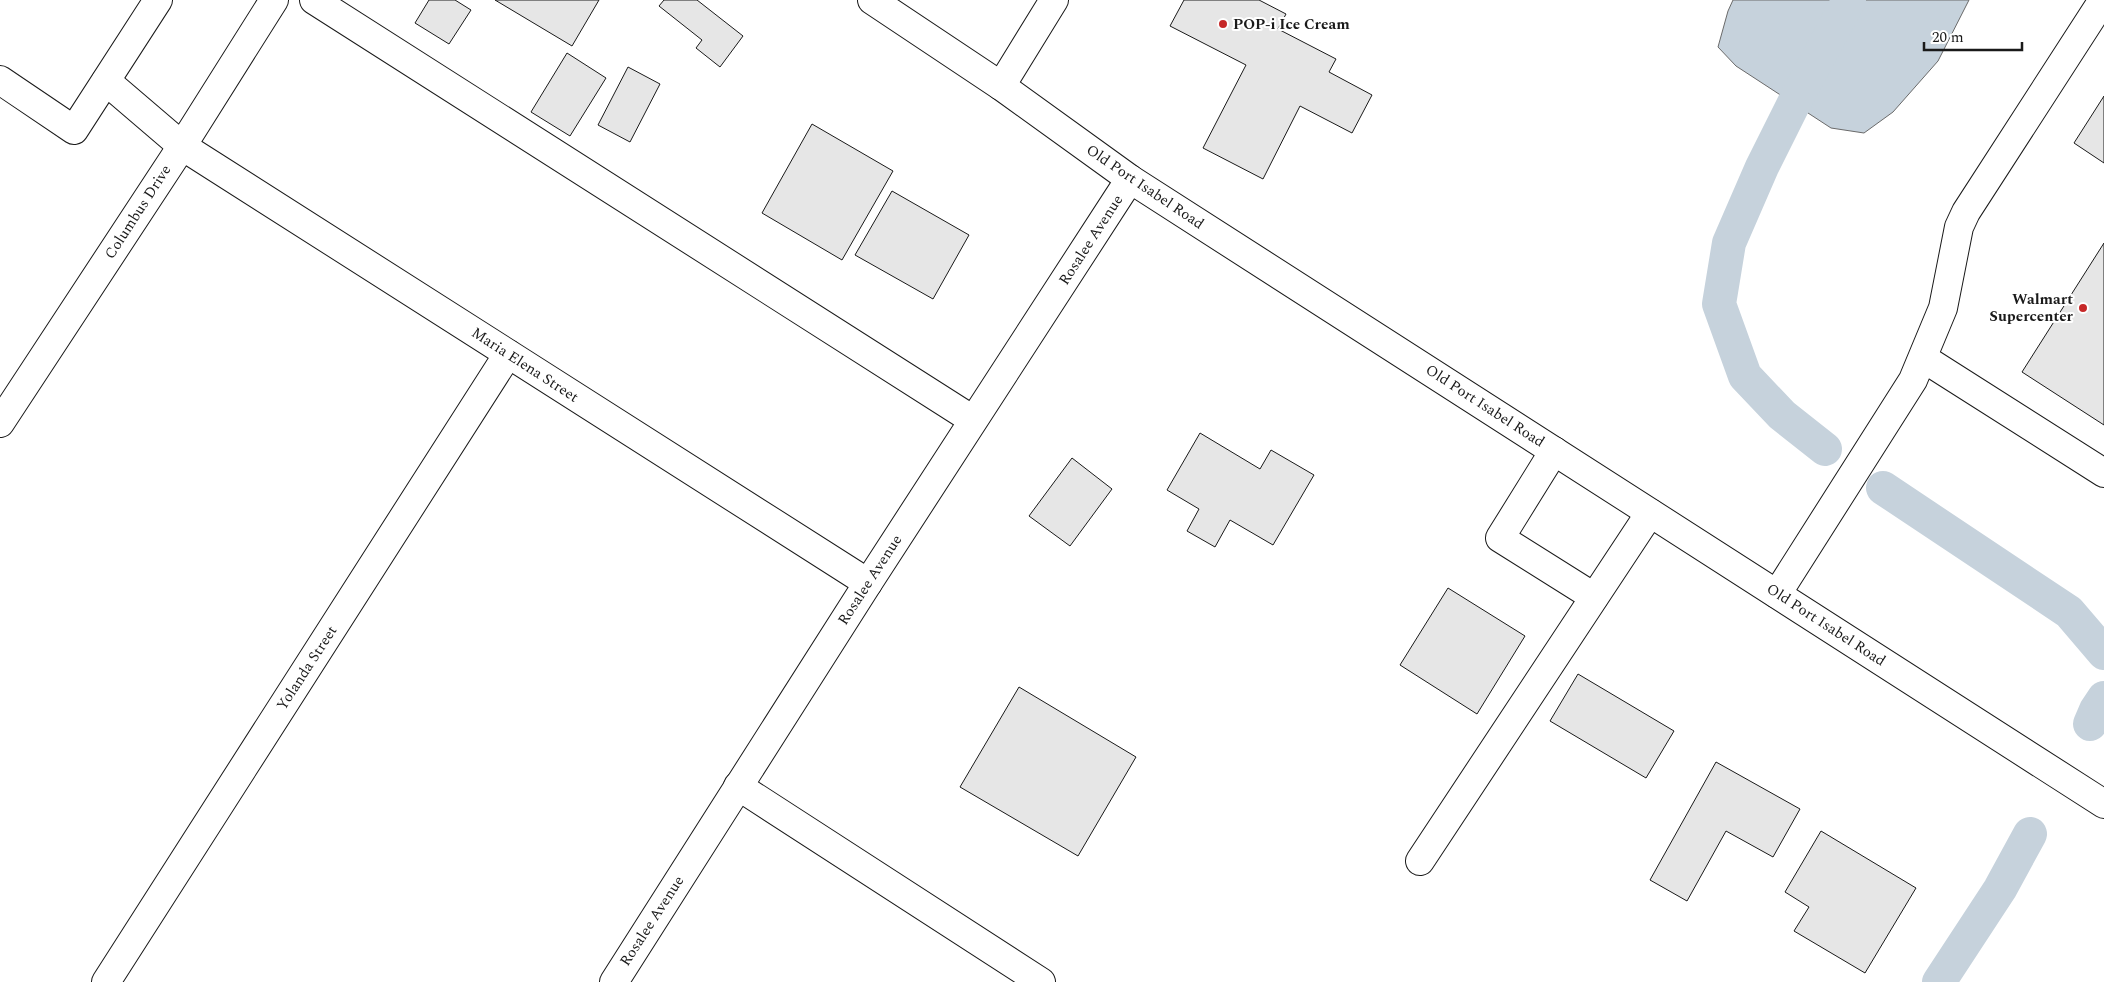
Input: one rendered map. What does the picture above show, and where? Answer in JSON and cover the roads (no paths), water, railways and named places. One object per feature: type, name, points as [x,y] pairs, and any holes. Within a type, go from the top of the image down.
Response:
[{"type":"street","points":[[0,80],[74,130],[158,0]]},
{"type":"street","name":"Columbus Drive","points":[[0,423],[182,146],[274,0]]},
{"type":"street","points":[[314,0],[973,420]]},
{"type":"street","name":"Old Port Isabel Road","points":[[872,0],[1001,86],[1130,179],[2104,804]]},
{"type":"street","points":[[1001,86],[1054,0]]},
{"type":"street","points":[[1777,594],[1913,380],[1943,308],[1959,227],[1966,212],[2103,0]]},
{"type":"street","name":"Maria Elena Street","points":[[106,81],[182,146],[868,583]]},
{"type":"street","name":"Rosalee Avenue","points":[[614,982],[868,583],[1130,179]]},
{"type":"street","name":"Yolanda Street","points":[[106,982],[508,354]]},
{"type":"street","points":[[1923,358],[2104,473]]},
{"type":"street","points":[[1554,451],[1500,538],[1594,597]]},
{"type":"street","points":[[1420,861],[1650,513]]},
{"type":"street","points":[[738,786],[1041,982]]},
{"type":"waterway","points":[[1825,449],[1782,415],[1745,376],[1719,304],[1729,243],[1762,167],[1849,0]]},
{"type":"waterway","points":[[1883,488],[2069,612],[2104,653]]},
{"type":"waterway","points":[[2090,724],[2104,698]]},
{"type":"waterway","points":[[1939,982],[2000,889],[2030,834]]},
{"type":"place","name":"POP-i Ice Cream","points":[[1223,24]]},
{"type":"place","name":"Walmart Supercenter","points":[[2083,308]]}]
